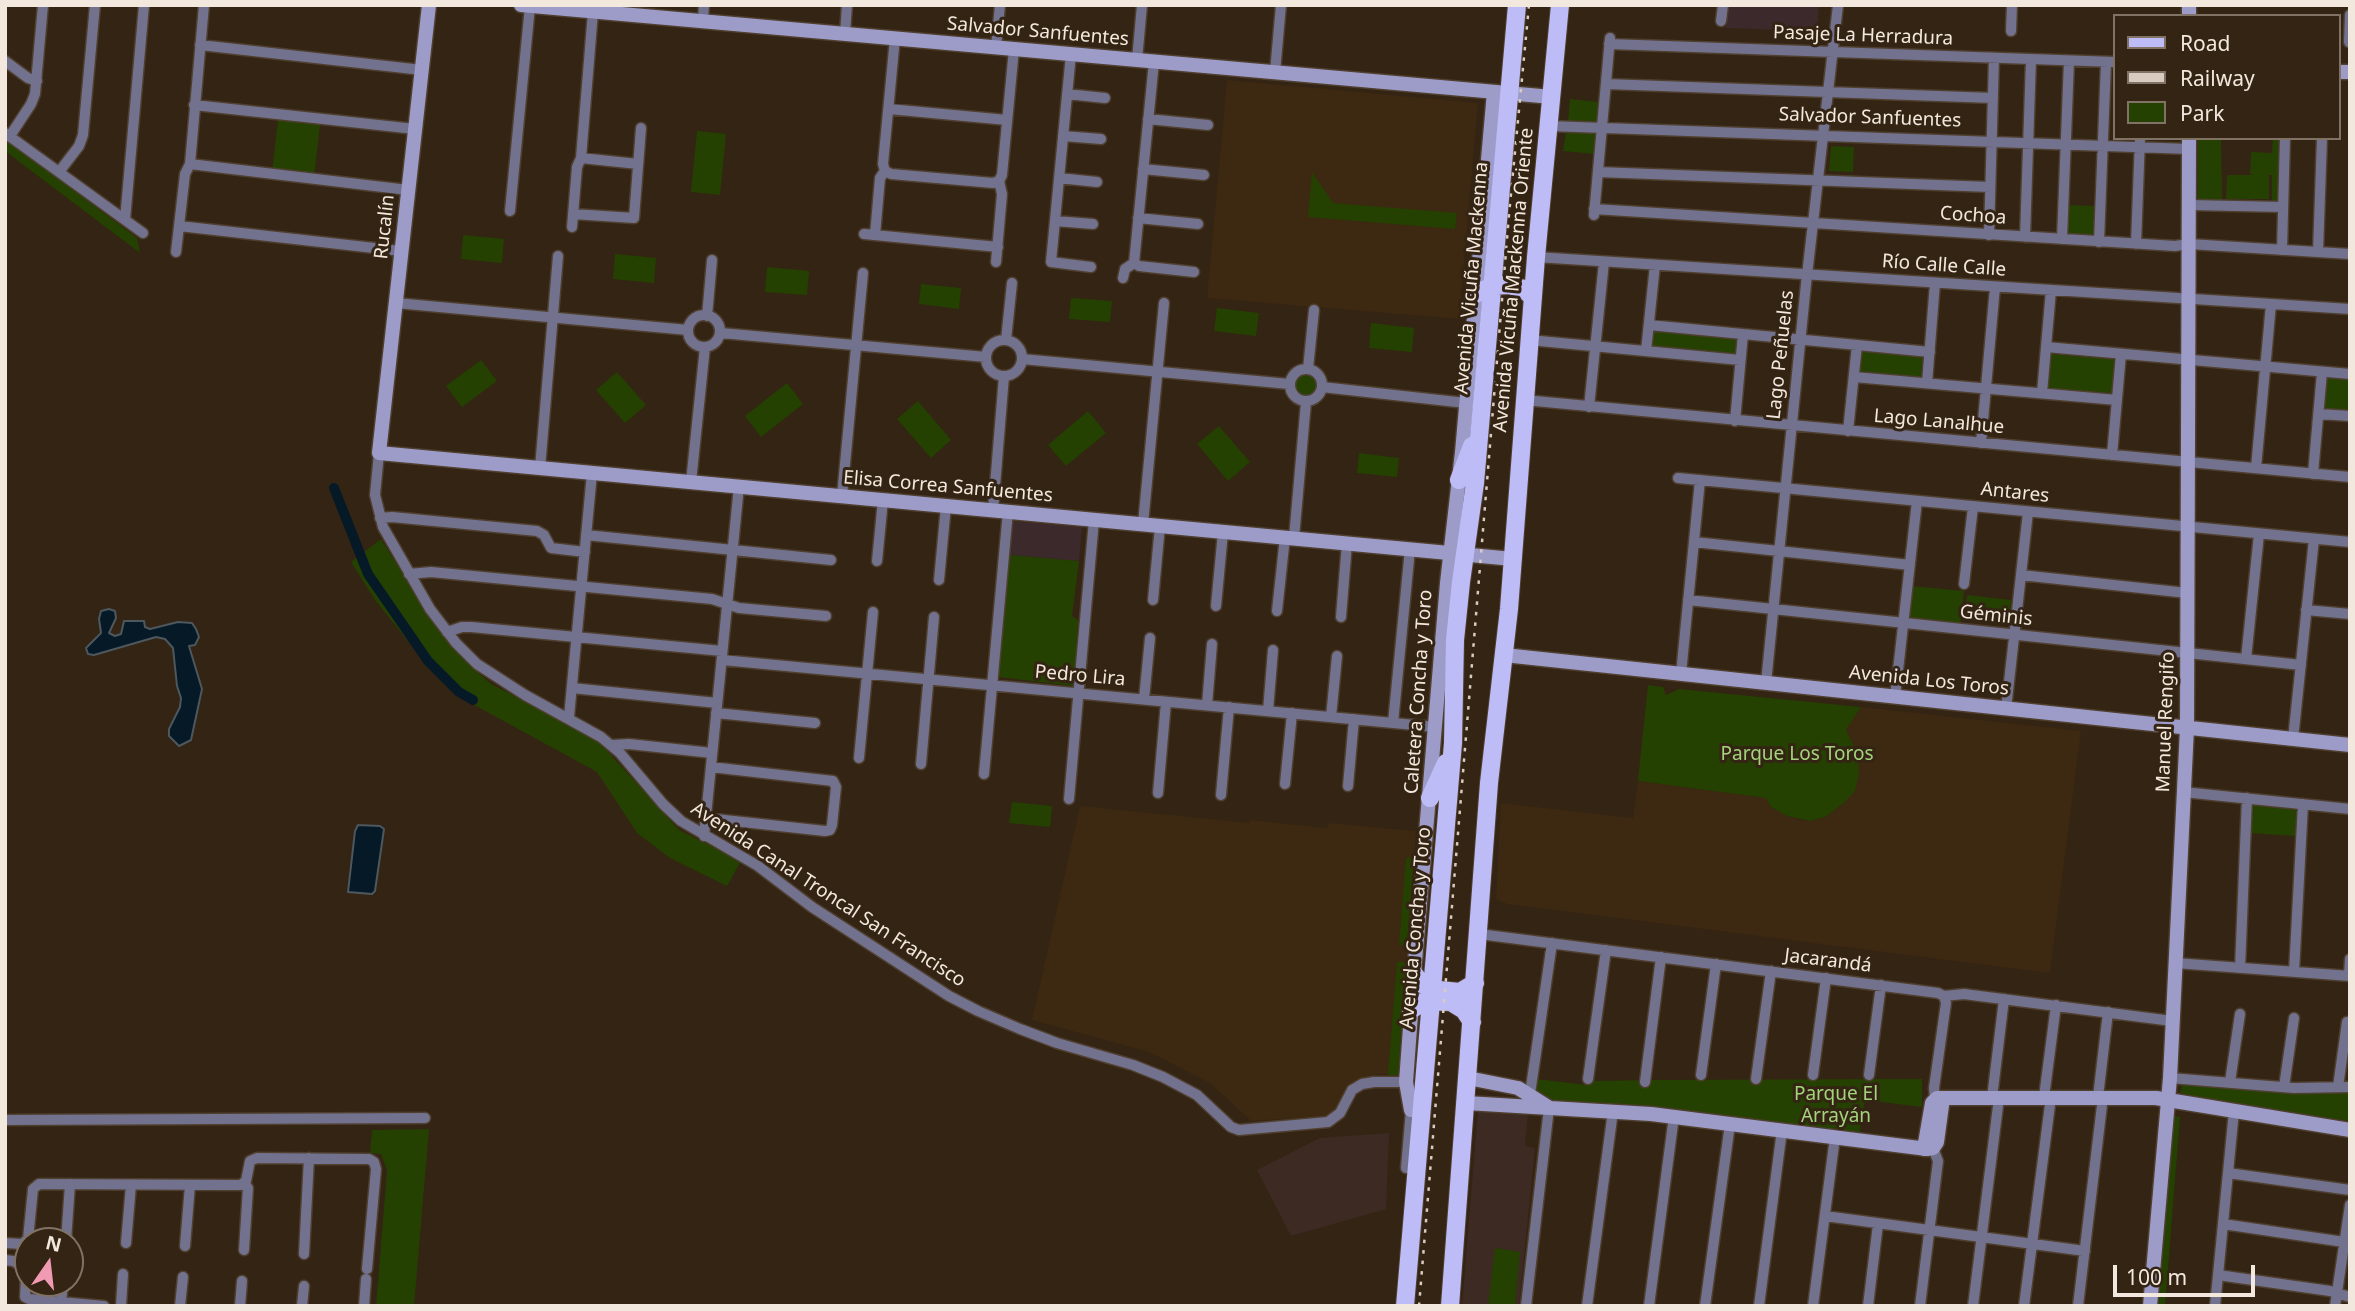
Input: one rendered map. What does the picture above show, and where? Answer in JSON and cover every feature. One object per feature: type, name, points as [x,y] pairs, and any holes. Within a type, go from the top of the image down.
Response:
[{"type":"main road","name":"Avenida Vicuña Mackenna","points":[[1457,554],[1480,426],[1492,286],[1502,92],[1517,5]]},
{"type":"main road","name":"Avenida Vicuña Mackenna Oriente","points":[[1513,559],[1536,257],[1560,5]]},
{"type":"main road","points":[[1476,294],[1492,286],[1518,286],[1533,298]]},
{"type":"main road","points":[[1459,480],[1480,426]]},
{"type":"main road","name":"Avenida Concha y Toro","points":[[1405,1306],[1415,1138],[1431,994],[1453,743],[1457,554]]},
{"type":"main road","points":[[1450,1306],[1490,771],[1513,559]]},
{"type":"main road","points":[[1430,798],[1453,743]]},
{"type":"main road","points":[[1414,974],[1431,994],[1456,1004],[1468,1014],[1472,1022]]},
{"type":"main road","points":[[1411,1010],[1431,994],[1460,992],[1475,982]]},
{"type":"main road","points":[[1411,1110],[1415,1138]]},
{"type":"main road","points":[[1406,1168],[1413,1200]]},
{"type":"street","points":[[43,5],[34,99],[7,134],[143,233]]},
{"type":"street","points":[[59,172],[79,146],[83,135],[95,5]]},
{"type":"street","points":[[125,220],[144,5]]},
{"type":"street","points":[[176,251],[185,174],[190,164],[204,5]]},
{"type":"street","name":"Rucalín","points":[[379,453],[429,5]]},
{"type":"street","name":"Salvador Sanfuentes","points":[[521,5],[1552,97]]},
{"type":"street","points":[[703,22],[704,5]]},
{"type":"street","points":[[845,34],[847,5]]},
{"type":"street","points":[[996,47],[1000,5]]},
{"type":"street","points":[[1137,60],[1142,5]]},
{"type":"street","points":[[1275,72],[1281,5]]},
{"type":"street","points":[[1721,21],[1723,5]]},
{"type":"street","name":"Lago Peñuelas","points":[[1766,683],[1800,340],[1838,5]]},
{"type":"street","points":[[2011,31],[2012,5]]},
{"type":"street","points":[[510,211],[530,6]]},
{"type":"street","points":[[572,226],[577,167],[581,158],[593,12]]},
{"type":"street","points":[[2349,42],[2350,15]]},
{"type":"street","points":[[895,38],[883,167],[885,171],[891,174],[995,183],[999,181]]},
{"type":"street","name":"Pasaje La Herradura","points":[[1606,84],[1609,41],[2111,62]]},
{"type":"street","points":[[200,45],[422,70]]},
{"type":"street","points":[[996,262],[1002,194],[999,181],[1002,175],[1014,49]]},
{"type":"street","points":[[1071,54],[1051,262],[1091,267]]},
{"type":"street","points":[[1989,234],[1994,58]]},
{"type":"street","points":[[2025,237],[2031,60]]},
{"type":"street","points":[[5,61],[28,78],[37,81]]},
{"type":"street","points":[[2062,239],[2069,61]]},
{"type":"street","points":[[1134,263],[1154,62]]},
{"type":"street","points":[[2099,242],[2103,146],[2111,62]]},
{"type":"street","points":[[1990,187],[1598,172],[1606,84],[1993,97]]},
{"type":"street","name":"Caletera Concha y Toro","points":[[1411,1110],[1406,1082],[1436,727],[1457,554],[1459,480],[1476,294],[1502,92]]},
{"type":"street","points":[[1067,94],[1105,98]]},
{"type":"street","points":[[194,106],[415,129]]},
{"type":"street","points":[[889,109],[1007,120]]},
{"type":"street","points":[[1148,119],[1208,125]]},
{"type":"street","name":"Salvador Sanfuentes","points":[[1549,126],[2066,145],[2189,144]]},
{"type":"street","points":[[573,214],[634,218],[641,128]]},
{"type":"street","points":[[1063,136],[1101,139]]},
{"type":"street","points":[[2282,250],[2285,140]]},
{"type":"street","points":[[2318,252],[2322,140]]},
{"type":"street","points":[[2136,244],[2140,143]]},
{"type":"street","name":"Manuel Rengifo","points":[[2150,1306],[2170,1078],[2187,728],[2189,144]]},
{"type":"street","points":[[581,158],[638,164]]},
{"type":"street","points":[[190,164],[408,190]]},
{"type":"street","points":[[1143,169],[1204,175]]},
{"type":"street","points":[[885,171],[880,178],[870,235],[998,247]]},
{"type":"street","name":"Cochoa","points":[[1598,172],[1594,212],[2350,254]]},
{"type":"street","points":[[1059,178],[1097,182]]},
{"type":"street","points":[[2189,205],[2283,208]]},
{"type":"street","points":[[1138,218],[1198,224]]},
{"type":"street","points":[[1055,221],[1093,224]]},
{"type":"street","points":[[179,226],[401,251]]},
{"type":"street","points":[[540,468],[558,256]]},
{"type":"street","name":"Río Calle Calle","points":[[1536,257],[2350,309]]},
{"type":"street","points":[[707,316],[712,260]]},
{"type":"street","points":[[1589,407],[1604,262]]},
{"type":"street","points":[[1134,263],[1139,266],[1194,272]]},
{"type":"street","points":[[1123,278],[1125,269],[1134,263]]},
{"type":"street","points":[[1646,351],[1655,265]]},
{"type":"street","points":[[842,496],[863,273]]},
{"type":"street","points":[[1006,340],[1012,283]]},
{"type":"street","points":[[1927,383],[1936,283]]},
{"type":"street","points":[[1981,443],[1995,287]]},
{"type":"street","points":[[2042,393],[2051,290]]},
{"type":"street","points":[[396,303],[688,330]]},
{"type":"street","points":[[1143,524],[1164,303]]},
{"type":"street","points":[[2256,468],[2271,304]]},
{"type":"street","points":[[1308,369],[1314,310]]},
{"type":"street","points":[[707,316],[716,320],[720,333],[714,345],[705,348],[694,343],[688,330],[694,319],[707,316]]},
{"type":"street","points":[[1649,325],[1930,352]]},
{"type":"street","points":[[720,333],[986,357]]},
{"type":"street","points":[[1735,421],[1742,334]]},
{"type":"street","points":[[1006,340],[1017,346],[1022,359],[1015,372],[1004,376],[994,373],[988,367],[986,357],[995,342],[1006,340]]},
{"type":"street","points":[[1529,340],[1740,359]]},
{"type":"street","points":[[1848,431],[1857,345]]},
{"type":"street","points":[[2046,347],[2350,374]]},
{"type":"street","points":[[691,482],[705,348]]},
{"type":"street","points":[[2112,455],[2121,354]]},
{"type":"street","points":[[1022,359],[1289,384]]},
{"type":"street","points":[[1308,369],[1317,373],[1322,387],[1315,399],[1306,402],[1294,396],[1289,384],[1298,371],[1308,369]]},
{"type":"street","points":[[2313,474],[2322,372]]},
{"type":"street","points":[[993,510],[1004,376]]},
{"type":"street","points":[[1854,377],[2117,400]]},
{"type":"street","points":[[1322,387],[1466,403]]},
{"type":"street","name":"Lago Lanalhue","points":[[1524,400],[2350,477]]},
{"type":"street","points":[[1277,611],[1306,402]]},
{"type":"street","points":[[2319,414],[2350,416]]},
{"type":"street","name":"Elisa Correa Sanfuentes","points":[[379,453],[1513,559]]},
{"type":"street","name":"Avenida Canal Troncal San Francisco","points":[[379,453],[375,495],[387,536],[447,632],[477,664],[612,745],[681,821],[758,866],[812,907],[949,996],[1020,1029],[1163,1077],[1197,1095],[1231,1127],[1239,1130],[1328,1122],[1340,1113],[1349,1094],[1362,1084],[1406,1082]]},
{"type":"street","points":[[569,718],[592,473]]},
{"type":"street","name":"Antares","points":[[1678,478],[2350,542]]},
{"type":"street","points":[[1681,674],[1700,480]]},
{"type":"street","points":[[704,836],[739,486]]},
{"type":"street","points":[[877,561],[883,500]]},
{"type":"street","points":[[1895,697],[1917,501]]},
{"type":"street","points":[[940,580],[946,506]]},
{"type":"street","points":[[1964,584],[1973,507]]},
{"type":"street","points":[[984,774],[1008,512]]},
{"type":"street","points":[[2006,709],[2028,512]]},
{"type":"street","points":[[380,518],[537,531],[544,535],[551,548],[585,552]]},
{"type":"street","points":[[1069,799],[1094,520]]},
{"type":"street","points":[[1153,600],[1160,526]]},
{"type":"street","points":[[1216,606],[1223,531]]},
{"type":"street","points":[[2246,659],[2259,534]]},
{"type":"street","points":[[586,535],[831,560]]},
{"type":"street","points":[[2294,739],[2314,539]]},
{"type":"street","points":[[1694,542],[1910,565]]},
{"type":"street","points":[[1341,617],[1347,543]]},
{"type":"street","points":[[1393,723],[1410,549]]},
{"type":"street","points":[[409,574],[431,572],[712,599],[739,608],[827,615]]},
{"type":"street","points":[[2021,575],[2187,593]]},
{"type":"street","name":"Géminis","points":[[1688,600],[2301,664]]},
{"type":"street","points":[[2306,610],[2350,614]]},
{"type":"street","points":[[859,758],[873,612]]},
{"type":"street","points":[[921,764],[934,618]]},
{"type":"street","name":"Pedro Lira","points":[[447,632],[471,627],[577,637],[867,674],[1436,727]]},
{"type":"street","points":[[1144,699],[1150,638]]},
{"type":"street","points":[[1207,705],[1212,644]]},
{"type":"street","points":[[1268,711],[1273,650]]},
{"type":"street","name":"Avenida Los Toros","points":[[1504,655],[2350,745]]},
{"type":"street","points":[[1331,717],[1337,656]]},
{"type":"street","points":[[572,688],[815,723]]},
{"type":"street","points":[[1158,793],[1166,702]]},
{"type":"street","points":[[1221,795],[1229,707]]},
{"type":"street","points":[[1285,784],[1292,713]]},
{"type":"street","points":[[1348,786],[1354,719]]},
{"type":"street","points":[[612,745],[629,744],[712,753]]},
{"type":"street","points":[[706,818],[827,831],[832,825],[835,782],[711,767]]},
{"type":"street","points":[[2183,792],[2350,809]]},
{"type":"street","points":[[2240,968],[2247,798]]},
{"type":"street","points":[[2294,972],[2304,804]]},
{"type":"street","name":"Jacarandá","points":[[1479,934],[1881,985],[1940,993],[1944,996],[1964,994],[2172,1021]]},
{"type":"street","points":[[1530,1094],[1552,943]]},
{"type":"street","points":[[1588,1079],[1606,950]]},
{"type":"street","points":[[1645,1082],[1661,957]]},
{"type":"street","points":[[2175,963],[2349,976],[2350,959]]},
{"type":"street","points":[[1701,1075],[1716,964]]},
{"type":"street","points":[[1756,1079],[1771,971]]},
{"type":"street","points":[[1813,1075],[1826,978]]},
{"type":"street","points":[[1869,1075],[1881,985]]},
{"type":"street","points":[[1939,1098],[1934,1088],[1946,1003],[1944,996]]},
{"type":"street","points":[[1973,1306],[2004,999]]},
{"type":"street","points":[[2024,1306],[2056,1005]]},
{"type":"street","points":[[2078,1306],[2108,1012]]},
{"type":"street","points":[[2230,1083],[2240,1014]]},
{"type":"street","points":[[2284,1087],[2294,1018]]},
{"type":"street","points":[[2170,1078],[2284,1087],[2344,1087],[2347,1022]]},
{"type":"street","points":[[1468,1077],[1513,1086],[1549,1108]]},
{"type":"street","points":[[1920,1306],[1938,1161],[1928,1148],[1932,1103],[1939,1098],[2168,1099],[2350,1130]]},
{"type":"street","points":[[1465,1103],[1674,1116],[1928,1148]]},
{"type":"street","points":[[1526,1306],[1549,1108]]},
{"type":"street","points":[[1587,1306],[1614,1111]]},
{"type":"street","points":[[2216,1306],[2234,1111]]},
{"type":"street","points":[[1649,1306],[1674,1116]]},
{"type":"street","points":[[5,1120],[425,1118]]},
{"type":"street","points":[[1706,1306],[1730,1124]]},
{"type":"street","points":[[1759,1306],[1782,1130]]},
{"type":"street","points":[[1813,1306],[1835,1137]]},
{"type":"street","points":[[1406,1168],[1415,1138]]},
{"type":"street","points":[[244,1183],[250,1161],[257,1158],[369,1159],[374,1162],[376,1169],[364,1306]]},
{"type":"street","points":[[304,1254],[309,1158]]},
{"type":"street","points":[[2228,1173],[2350,1191]]},
{"type":"street","points":[[5,1243],[22,1244],[28,1239],[33,1189],[39,1184],[244,1183]]},
{"type":"street","points":[[244,1183],[248,1188],[244,1250]]},
{"type":"street","points":[[67,1227],[70,1184]]},
{"type":"street","points":[[125,1243],[131,1185]]},
{"type":"street","points":[[185,1246],[190,1185]]},
{"type":"street","points":[[2336,1300],[2350,1205]]},
{"type":"street","points":[[1825,1216],[2085,1251]]},
{"type":"street","points":[[1868,1306],[1878,1224]]},
{"type":"street","points":[[2223,1224],[2344,1242]]},
{"type":"street","points":[[5,1261],[13,1261],[22,1266],[26,1277],[25,1297],[34,1301],[104,1306]]},
{"type":"street","points":[[121,1306],[123,1274]]},
{"type":"street","points":[[2218,1275],[2330,1291],[2336,1300]]},
{"type":"street","points":[[180,1306],[183,1277]]},
{"type":"street","points":[[240,1306],[242,1280]]},
{"type":"street","points":[[302,1306],[304,1286]]},
{"type":"street","points":[[61,1303],[62,1297]]},
{"type":"street","points":[[2336,1300],[2350,1297]]},
{"type":"shaded area","points":[[1728,5],[1819,5],[1817,31],[1726,28]]},
{"type":"shaded area","points":[[1227,80],[1478,103],[1459,319],[1207,298]]},
{"type":"shaded area","points":[[1012,521],[1082,527],[1079,561],[1009,555]]},
{"type":"shaded area","points":[[1861,707],[2081,731],[2050,973],[1507,904],[1496,899],[1501,803],[1633,818],[1638,781],[1766,798],[1771,807],[1799,820],[1810,821],[1825,817],[1844,803],[1858,754],[1846,730]]},
{"type":"shaded area","points":[[1080,806],[1250,823],[1250,820],[1327,828],[1329,823],[1416,831],[1398,1075],[1377,1074],[1359,1080],[1341,1106],[1328,1116],[1251,1121],[1210,1083],[1149,1052],[1032,1020]]},
{"type":"shaded area","points":[[1478,1110],[1528,1114],[1525,1146],[1535,1148],[1519,1306],[1462,1306]]},
{"type":"shaded area","points":[[1389,1133],[1386,1209],[1291,1236],[1257,1170],[1320,1138]]},
{"type":"green space","points":[[1570,99],[1598,102],[1597,121],[1568,121]]},
{"type":"green space","points":[[278,120],[320,125],[314,177],[272,172]]},
{"type":"green space","points":[[697,131],[726,134],[720,195],[691,192]]},
{"type":"green space","points":[[1597,132],[1595,154],[1563,151],[1566,133]]},
{"type":"green space","points":[[5,139],[137,238],[140,253],[5,151]]},
{"type":"green space","points":[[2198,140],[2221,140],[2222,200],[2198,200]]},
{"type":"green space","points":[[2273,140],[2279,140],[2277,201],[2272,201],[2272,175],[2269,175],[2269,199],[2226,199],[2227,175],[2253,175],[2250,174],[2251,152],[2272,153]]},
{"type":"green space","points":[[1831,146],[1854,147],[1853,172],[1829,171]]},
{"type":"green space","points":[[1312,172],[1333,203],[1457,213],[1455,229],[1308,217]]},
{"type":"green space","points":[[2066,205],[2095,206],[2094,237],[2065,236]]},
{"type":"green space","points":[[463,235],[504,239],[502,263],[461,259]]},
{"type":"green space","points":[[615,254],[656,258],[654,283],[613,279]]},
{"type":"green space","points":[[767,267],[809,271],[807,295],[765,292]]},
{"type":"green space","points":[[921,284],[961,288],[959,309],[919,304]]},
{"type":"green space","points":[[1071,298],[1112,301],[1110,322],[1069,319]]},
{"type":"green space","points":[[1217,308],[1259,313],[1256,336],[1214,331]]},
{"type":"green space","points":[[1371,323],[1414,328],[1412,352],[1369,348]]},
{"type":"green space","points":[[1652,329],[1739,337],[1738,357],[1650,350]]},
{"type":"green space","points":[[1860,348],[1923,354],[1921,378],[1856,372]]},
{"type":"green space","points":[[2048,354],[2115,359],[2112,393],[2045,388]]},
{"type":"green space","points":[[481,360],[497,381],[462,407],[446,386]]},
{"type":"green space","points":[[617,372],[646,405],[625,423],[596,390]]},
{"type":"green space","points":[[1306,372],[1316,376],[1320,386],[1316,396],[1306,400],[1296,396],[1292,386],[1296,376]]},
{"type":"green space","points":[[2327,378],[2350,380],[2350,411],[2325,409]]},
{"type":"green space","points":[[787,383],[803,404],[761,437],[745,416]]},
{"type":"green space","points":[[918,401],[951,440],[931,458],[897,419]]},
{"type":"green space","points":[[1088,411],[1106,433],[1066,466],[1048,445]]},
{"type":"green space","points":[[1219,426],[1250,462],[1228,481],[1197,444]]},
{"type":"green space","points":[[1359,453],[1399,458],[1397,477],[1357,473]]},
{"type":"green space","points":[[381,539],[416,595],[473,668],[491,684],[582,730],[601,744],[679,830],[741,861],[727,886],[670,858],[637,833],[597,772],[456,695],[428,666],[375,600],[351,562]]},
{"type":"green space","points":[[1009,555],[1079,561],[1072,616],[1078,620],[1074,686],[998,677]]},
{"type":"green space","points":[[1911,586],[1964,591],[1960,626],[1908,621]]},
{"type":"green space","points":[[1967,595],[2011,600],[2009,625],[1965,620]]},
{"type":"green space","name":"Parque Los Toros","points":[[1648,685],[1663,687],[1666,695],[1679,689],[1861,707],[1846,730],[1858,754],[1859,773],[1855,791],[1825,817],[1810,821],[1787,816],[1771,807],[1766,798],[1638,781]]},
{"type":"green space","points":[[1012,802],[1052,806],[1050,827],[1009,823]]},
{"type":"green space","points":[[2250,804],[2300,808],[2298,836],[2248,833]]},
{"type":"green space","points":[[1414,856],[1407,946],[1399,945],[1406,858]]},
{"type":"green space","points":[[1397,962],[1406,962],[1398,1075],[1388,1075]]},
{"type":"green space","name":"Parque El Arrayán","points":[[1536,1079],[1587,1085],[1592,1081],[1922,1079],[1922,1107],[1865,1100],[1859,1135],[1541,1101],[1534,1090]]},
{"type":"green space","points":[[2183,1081],[2350,1089],[2350,1121],[2245,1106],[2180,1093]]},
{"type":"green space","points":[[2174,1116],[2180,1117],[2165,1306],[2158,1306]]},
{"type":"green space","points":[[429,1129],[414,1306],[376,1306],[387,1171],[381,1154],[370,1153],[372,1130]]},
{"type":"green space","points":[[1495,1248],[1520,1252],[1515,1306],[1488,1306]]},
{"type":"water","points":[[101,611],[115,611],[116,618],[109,633],[115,636],[121,634],[124,621],[144,621],[145,627],[150,629],[178,622],[192,623],[196,629],[199,637],[195,645],[189,646],[202,689],[191,740],[179,746],[169,736],[169,729],[180,707],[181,698],[173,648],[165,639],[156,637],[94,655],[88,654],[86,648],[101,633]]},
{"type":"water","points":[[358,825],[380,826],[384,829],[375,891],[372,894],[348,892]]},
{"type":"waterway","points":[[334,488],[368,574],[428,661],[459,692],[473,700]]},
{"type":"railway","points":[[1419,1306],[1509,215],[1529,5]]}]
